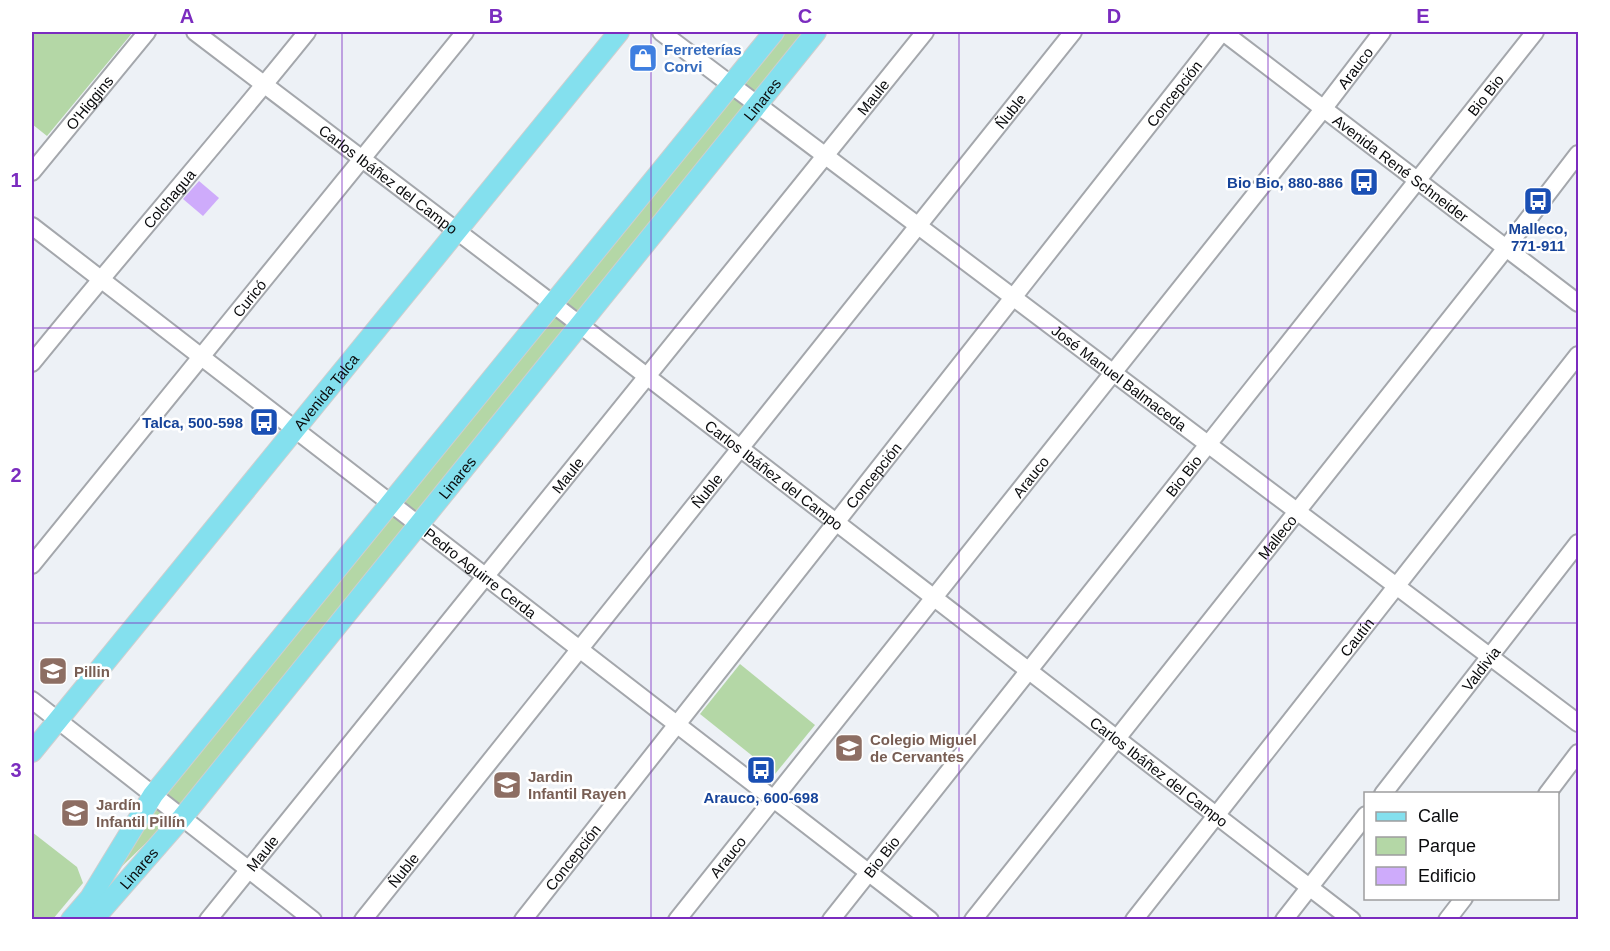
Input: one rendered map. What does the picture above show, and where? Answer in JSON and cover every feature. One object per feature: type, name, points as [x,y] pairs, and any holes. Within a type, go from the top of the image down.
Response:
[{"type":"main road","name":"Avenida Talca","points":[[32,752],[620,32]]},
{"type":"main road","name":"Linares","points":[[71,920],[90,898],[153,795],[774,32]]},
{"type":"main road","name":"Linares","points":[[93,920],[182,818],[816,32]]},
{"type":"street","name":"O'Higgins","points":[[32,172],[147,32]]},
{"type":"street","name":"Carlos Ibáñez del Campo","points":[[195,32],[553,304],[1352,920]]},
{"type":"street","name":"Colchagua","points":[[32,363],[307,32]]},
{"type":"street","name":"Curicó","points":[[32,565],[465,32]]},
{"type":"street","name":"José Manuel Balmaceda","points":[[661,32],[1578,723]]},
{"type":"street","name":"Maule","points":[[208,920],[925,32]]},
{"type":"street","name":"Ñuble","points":[[363,920],[1073,32]]},
{"type":"street","name":"Arauco","points":[[677,920],[1324,108],[1382,32]]},
{"type":"street","name":"Bio Bio","points":[[831,920],[1535,32]]},
{"type":"street","name":"Avenida René Schneider","points":[[1230,34],[1578,303]]},
{"type":"street","name":"Concepción","points":[[523,920],[1013,297],[1230,34]]},
{"type":"street","name":"Malleco","points":[[973,920],[1578,154]]},
{"type":"street","name":"Pedro Aguirre Cerda","points":[[32,226],[930,920]]},
{"type":"street","name":"Cautín","points":[[1134,920],[1578,356]]},
{"type":"street","name":"Valdivia","points":[[1385,792],[1578,543]]},
{"type":"street","points":[[32,700],[313,920]]},
{"type":"street","points":[[1549,792],[1578,753]]},
{"type":"street","points":[[1284,920],[1364,817]]},
{"type":"street","points":[[1447,920],[1462,900]]},
{"type":"green space","points":[[32,32],[133,32],[47,136],[32,124]]},
{"type":"green space","points":[[782,32],[807,32],[182,808],[112,876],[165,795]]},
{"type":"green space","points":[[740,664],[815,725],[775,774],[700,714]]},
{"type":"green space","points":[[32,832],[77,867],[83,883],[53,919],[32,919]]},
{"type":"building","points":[[199,181],[219,198],[203,216],[183,199]]},
{"type":"place","name":"Ferreterías Corvi","points":[[643,58]]},
{"type":"place","name":"Bio Bio, 880-886","points":[[1364,182]]},
{"type":"place","name":"Malleco, 771-911","points":[[1538,201]]},
{"type":"place","name":"Talca, 500-598","points":[[264,422]]},
{"type":"place","name":"Pillin","points":[[53,671]]},
{"type":"place","name":"Colegio Miguel de Cervantes","points":[[849,748]]},
{"type":"place","name":"Arauco, 600-698","points":[[761,770]]},
{"type":"place","name":"Jardin Infantil Rayen","points":[[507,785]]},
{"type":"place","name":"Jardín Infantil Pillín","points":[[75,813]]}]
